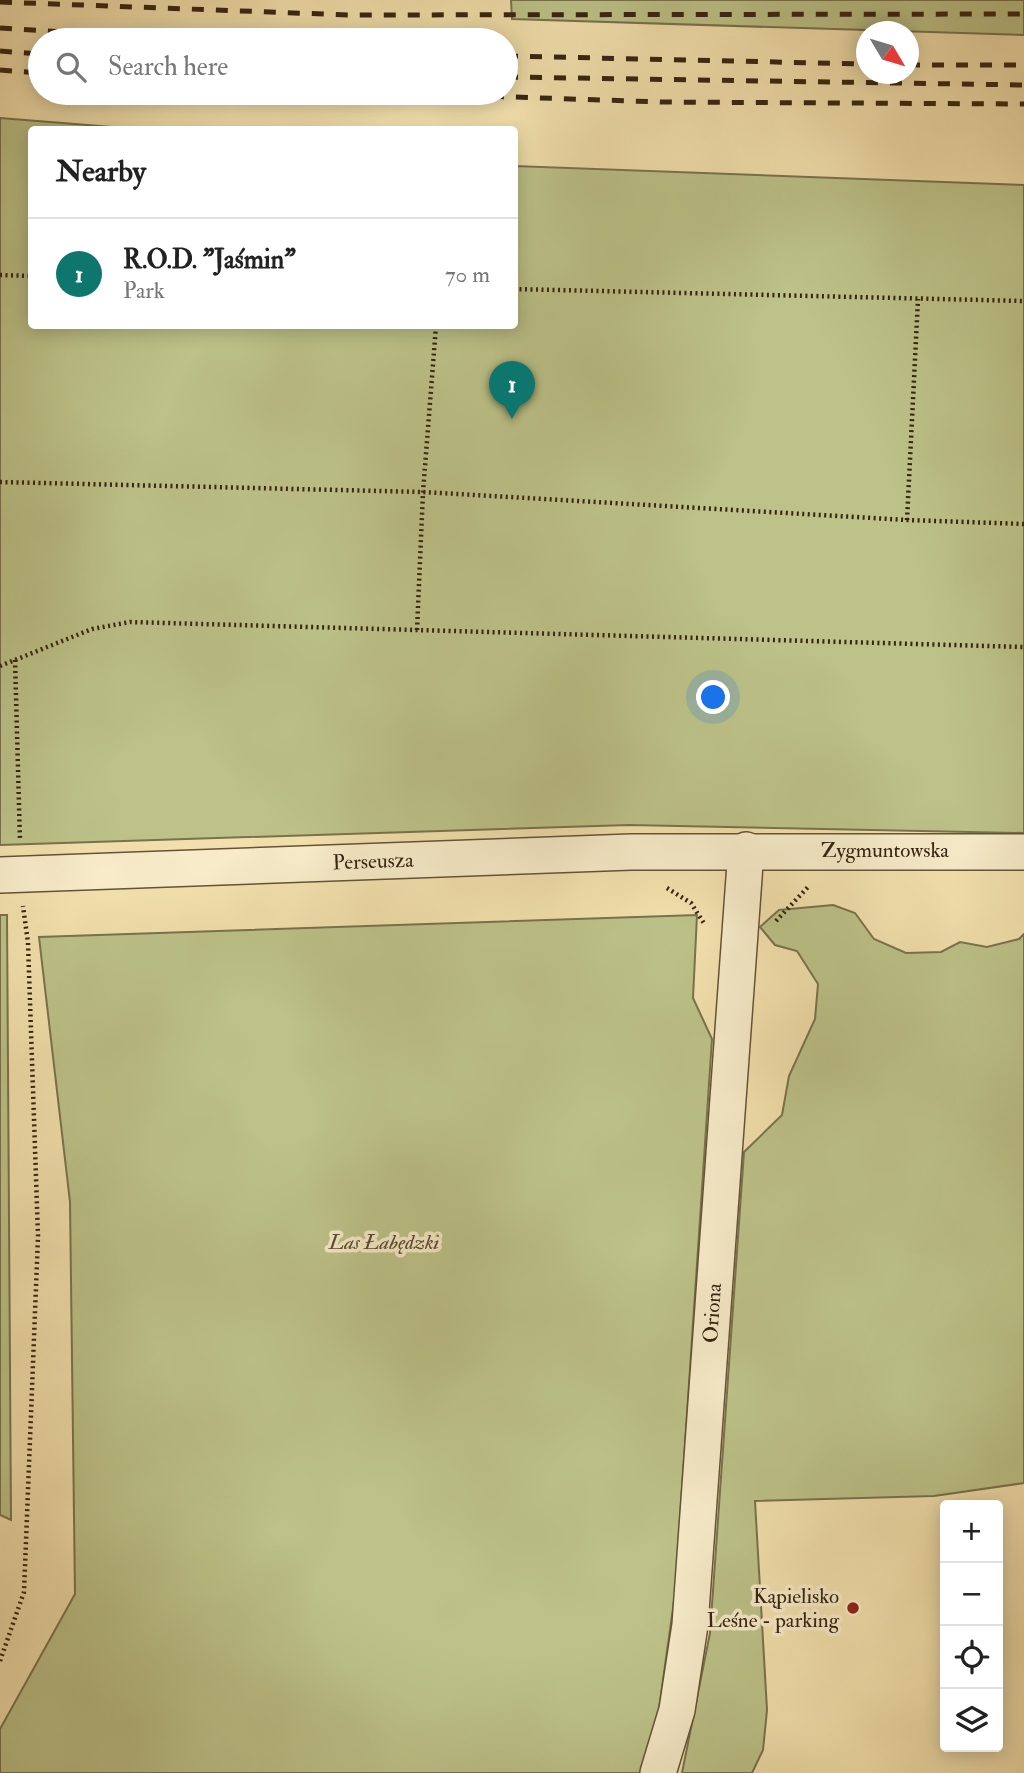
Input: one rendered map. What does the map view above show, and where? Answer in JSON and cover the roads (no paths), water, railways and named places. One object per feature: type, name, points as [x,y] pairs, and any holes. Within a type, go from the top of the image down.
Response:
[{"type":"street","name":"Zygmuntowska","points":[[746,850],[1024,852]]},
{"type":"street","name":"Perseusza","points":[[14,876],[746,850]]},
{"type":"street","name":"Oriona","points":[[658,1773],[677,1710],[690,1625],[746,850]]},
{"type":"railway","points":[[0,2],[350,15],[1024,14]]},
{"type":"railway","points":[[0,28],[28,30]]},
{"type":"railway","points":[[0,51],[28,53]]},
{"type":"railway","points":[[518,56],[856,64]]},
{"type":"railway","points":[[919,65],[1024,65]]},
{"type":"railway","points":[[0,70],[28,72]]},
{"type":"railway","points":[[518,77],[1024,85]]},
{"type":"railway","points":[[518,97],[660,102],[1024,104]]},
{"type":"place","name":"R.O.D. \"Jaśmin\"","points":[[512,419]]},
{"type":"place","name":"Kąpielisko Leśne - parking","points":[[853,1608]]},
{"type":"park label","name":"Las Łabędzki","points":[[384,1242]]}]
